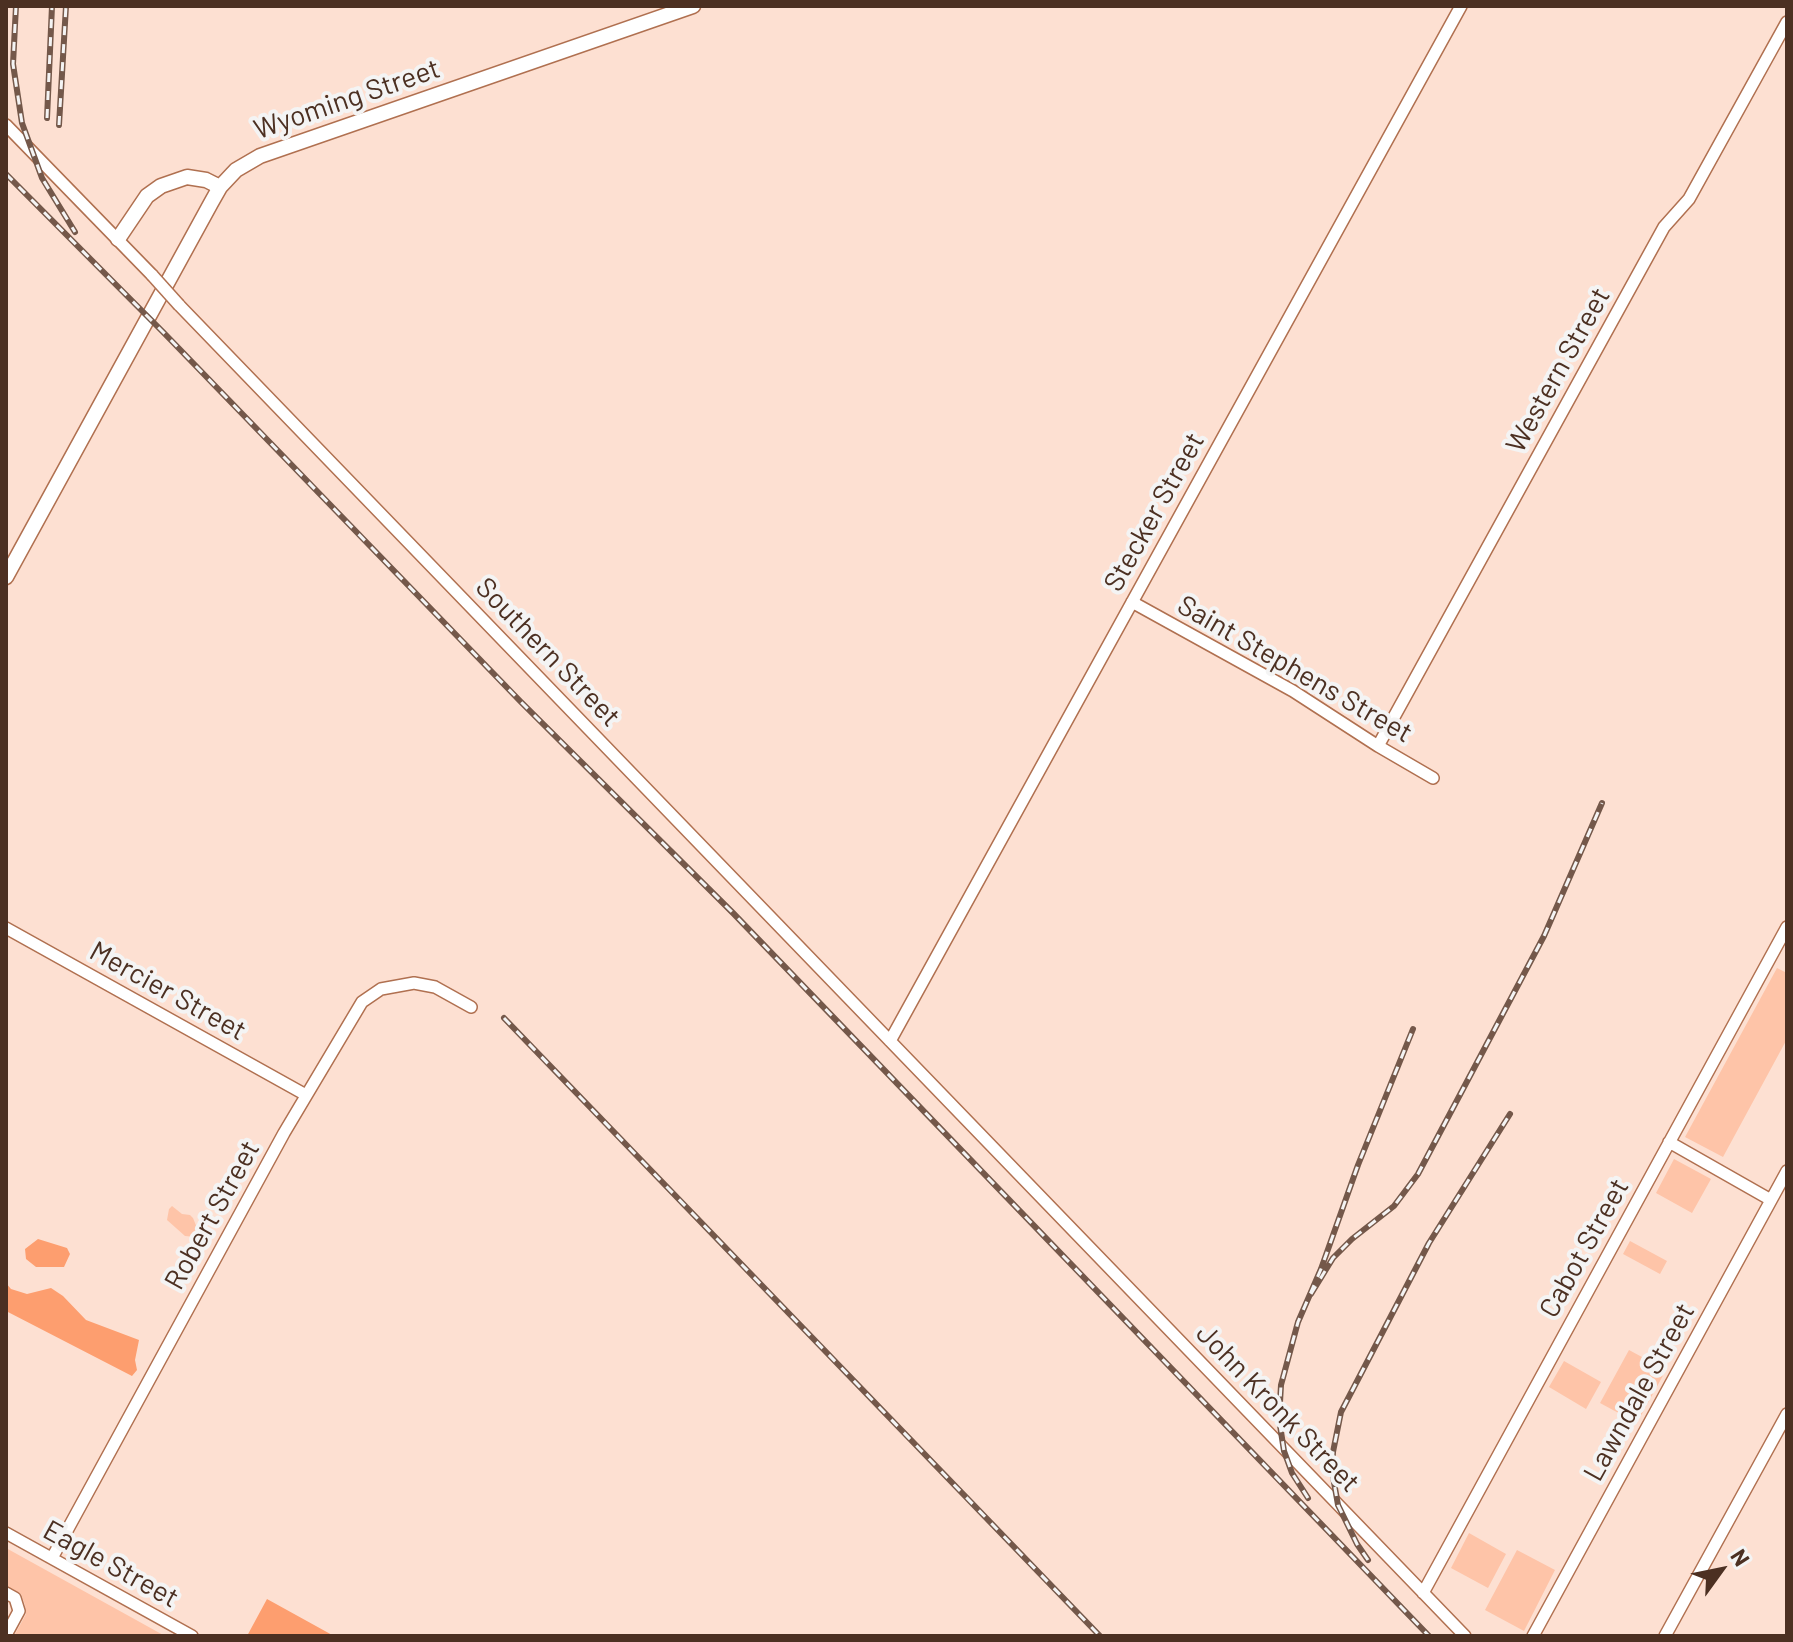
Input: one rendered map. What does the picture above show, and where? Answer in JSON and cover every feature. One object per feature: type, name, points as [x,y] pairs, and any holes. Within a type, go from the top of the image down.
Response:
[{"type":"main road","name":"Wyoming Street","points":[[6,577],[220,187],[236,170],[260,156],[693,6]]},
{"type":"main road","points":[[118,239],[147,196],[161,186],[187,177],[206,180],[220,187]]},
{"type":"street","name":"Stecker Street","points":[[890,1041],[1461,6]]},
{"type":"street","name":"Western Street","points":[[1378,746],[1664,227],[1689,199],[1787,22]]},
{"type":"street","name":"Southern Street","points":[[6,125],[1056,1212]]},
{"type":"street","name":"Saint Stephens Street","points":[[1132,602],[1293,691],[1433,778]]},
{"type":"street","name":"Cabot Street","points":[[1423,1593],[1787,927]]},
{"type":"street","name":"Mercier Street","points":[[6,928],[306,1095]]},
{"type":"street","name":"Robert Street","points":[[52,1558],[354,1012],[374,992],[405,983],[425,984],[444,990],[471,1007]]},
{"type":"street","points":[[1669,1142],[1771,1200]]},
{"type":"street","name":"Lawndale Street","points":[[1533,1636],[1787,1171]]},
{"type":"street","name":"John Kronk Street","points":[[1056,1212],[1465,1636]]},
{"type":"street","points":[[1665,1636],[1787,1414]]},
{"type":"street","name":"Eagle Street","points":[[6,1533],[192,1636]]},
{"type":"street","points":[[6,1593],[15,1598],[19,1611],[6,1635]]},
{"type":"shaded area","points":[[1777,968],[1787,973],[1787,1039],[1723,1157],[1685,1137]]},
{"type":"shaded area","points":[[1674,1159],[1711,1179],[1692,1213],[1656,1193]]},
{"type":"shaded area","points":[[172,1206],[193,1218],[199,1233],[196,1237],[185,1236],[167,1220]]},
{"type":"shaded area","points":[[38,1239],[67,1248],[70,1254],[64,1267],[36,1267],[26,1259],[25,1249]]},
{"type":"shaded area","points":[[1630,1241],[1667,1261],[1660,1274],[1623,1254]]},
{"type":"shaded area","points":[[6,1283],[11,1289],[27,1294],[51,1288],[86,1320],[139,1340],[135,1360],[137,1370],[132,1376],[6,1311]]},
{"type":"shaded area","points":[[1629,1350],[1666,1370],[1637,1423],[1600,1403]]},
{"type":"shaded area","points":[[1564,1361],[1601,1382],[1586,1409],[1549,1387]]},
{"type":"shaded area","points":[[1469,1533],[1506,1554],[1488,1588],[1451,1568]]},
{"type":"shaded area","points":[[6,1548],[165,1636],[14,1636],[26,1614],[21,1594],[6,1586]]},
{"type":"shaded area","points":[[1517,1550],[1555,1570],[1524,1631],[1485,1610]]},
{"type":"shaded area","points":[[267,1599],[334,1636],[247,1636]]},
{"type":"railway","points":[[16,6],[13,64],[22,123],[42,178],[75,232]]},
{"type":"railway","points":[[47,118],[52,6]]},
{"type":"railway","points":[[59,125],[66,6]]},
{"type":"railway","points":[[6,174],[521,702],[733,913],[1429,1636]]},
{"type":"railway","points":[[1311,1294],[1333,1258],[1394,1206],[1418,1174],[1544,936],[1602,803]]},
{"type":"railway","points":[[504,1018],[1100,1636]]},
{"type":"railway","points":[[1308,1498],[1292,1473],[1284,1451],[1279,1419],[1281,1385],[1298,1322],[1413,1029]]},
{"type":"railway","points":[[1368,1560],[1338,1505],[1332,1471],[1341,1412],[1429,1243],[1510,1114]]}]
